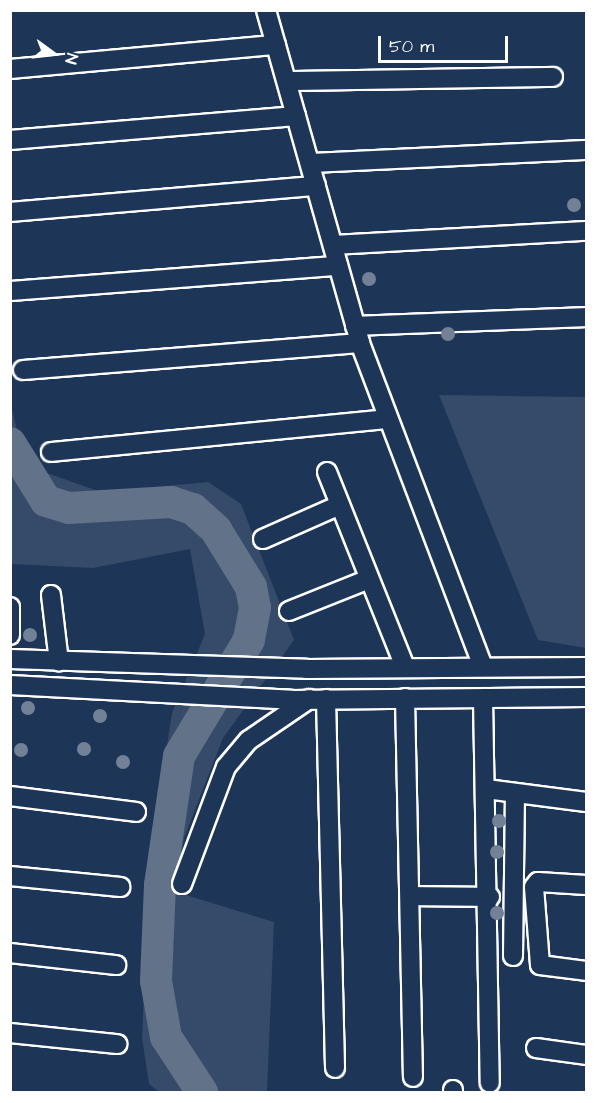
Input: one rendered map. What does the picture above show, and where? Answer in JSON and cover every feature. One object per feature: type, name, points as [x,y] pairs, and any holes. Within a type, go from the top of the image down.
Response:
[{"type":"street","points":[[266,10],[358,335],[387,419],[482,665]]},
{"type":"street","points":[[10,69],[276,45]]},
{"type":"street","points":[[287,81],[552,77]]},
{"type":"street","points":[[10,140],[296,116]]},
{"type":"street","points":[[310,163],[586,150]]},
{"type":"street","points":[[10,212],[316,186]]},
{"type":"street","points":[[333,245],[586,231]]},
{"type":"street","points":[[10,291],[338,266]]},
{"type":"street","points":[[22,370],[358,335],[586,316]]},
{"type":"street","points":[[51,452],[387,419]]},
{"type":"street","points":[[327,472],[405,667]]},
{"type":"street","points":[[263,539],[340,505]]},
{"type":"street","points":[[289,611],[369,579]]},
{"type":"street","points":[[51,595],[59,662]]},
{"type":"street","points":[[10,607],[10,635]]},
{"type":"street","points":[[10,659],[307,669],[482,665],[586,667]]},
{"type":"street","points":[[10,685],[309,699],[586,697]]},
{"type":"street","points":[[405,698],[412,896],[413,1077]]},
{"type":"street","points":[[483,698],[490,897],[490,1083]]},
{"type":"street","points":[[182,884],[226,767],[249,740],[309,699]]},
{"type":"street","points":[[309,699],[335,1068]]},
{"type":"street","points":[[486,789],[586,802]]},
{"type":"street","points":[[513,956],[515,793]]},
{"type":"street","points":[[10,796],[136,812]]},
{"type":"street","points":[[10,876],[120,887]]},
{"type":"street","points":[[586,885],[538,882],[534,887],[540,965],[586,971]]},
{"type":"street","points":[[412,896],[490,897]]},
{"type":"street","points":[[10,953],[116,965]]},
{"type":"street","points":[[10,1033],[117,1044]]},
{"type":"street","points":[[536,1048],[586,1055]]},
{"type":"shaded area","points":[[439,395],[586,397],[586,648],[538,640]]},
{"type":"shaded area","points":[[10,401],[23,455],[41,471],[101,492],[208,482],[241,504],[294,640],[223,738],[184,838],[176,892],[274,922],[267,1092],[159,1092],[149,1084],[142,1038],[150,857],[172,713],[205,634],[190,549],[93,568],[11,564]]},
{"type":"waterway","points":[[10,443],[46,501],[69,508],[171,502],[193,509],[216,530],[251,587],[255,608],[249,640],[179,756],[160,885],[156,981],[166,1037],[202,1092]]}]
